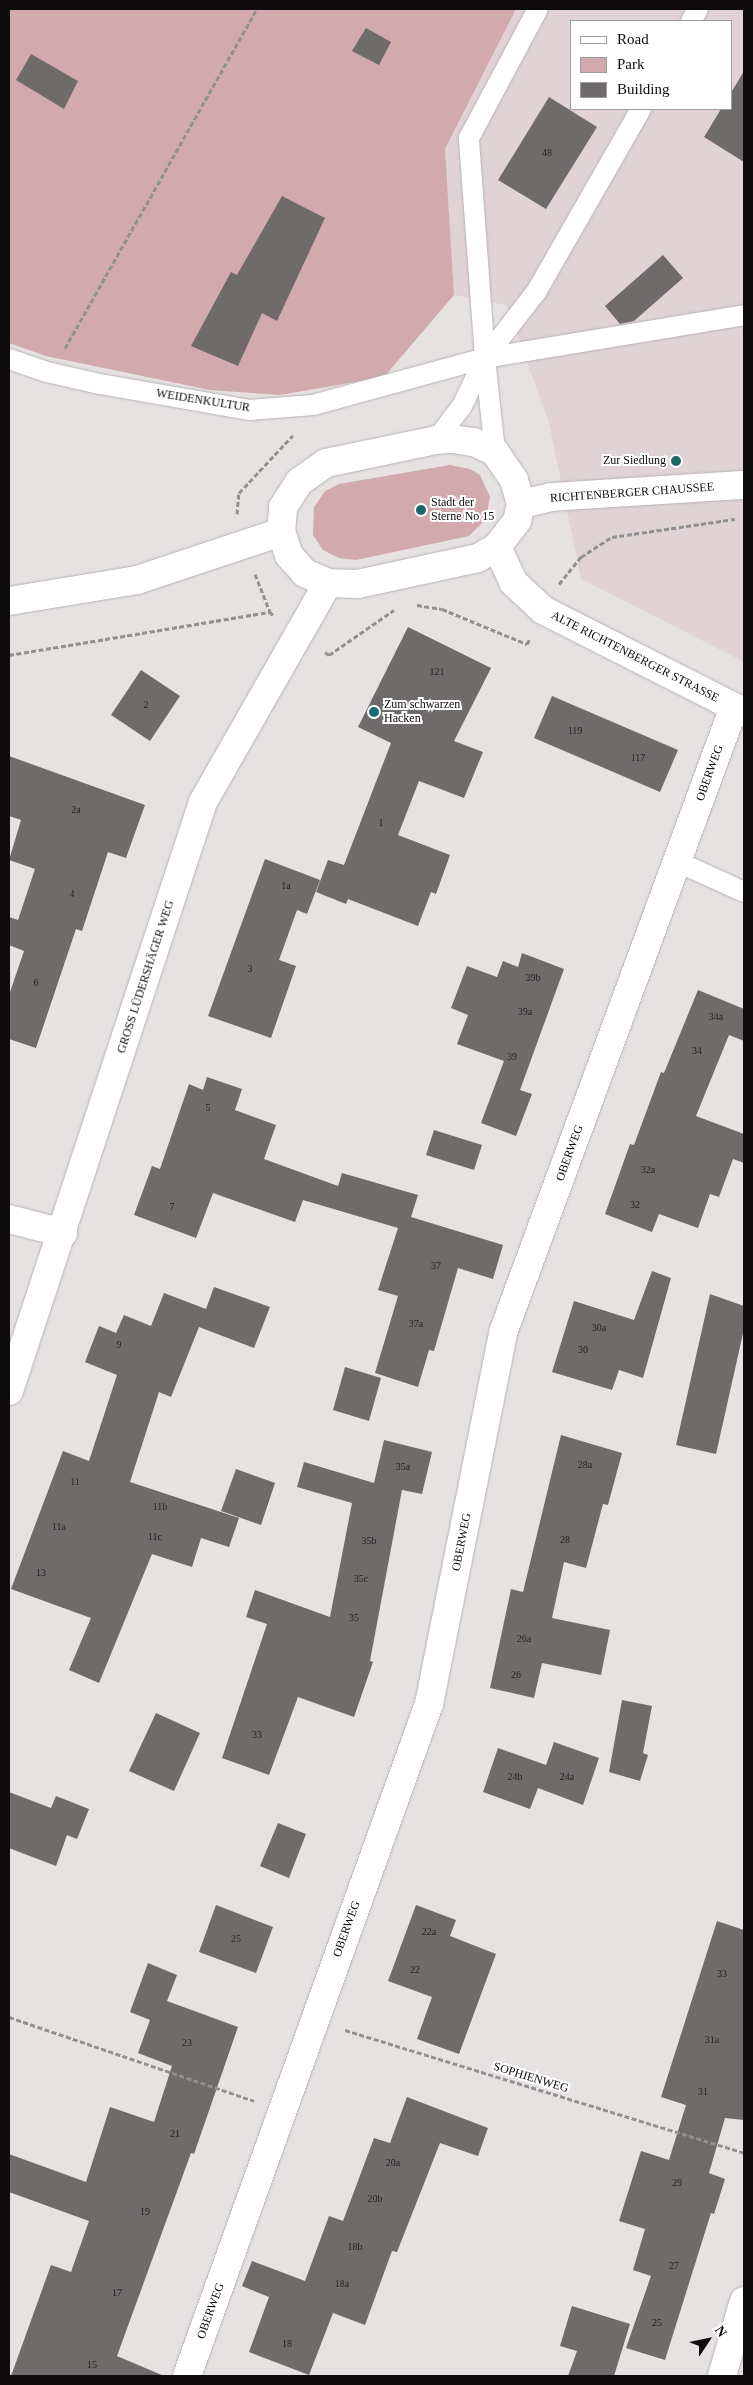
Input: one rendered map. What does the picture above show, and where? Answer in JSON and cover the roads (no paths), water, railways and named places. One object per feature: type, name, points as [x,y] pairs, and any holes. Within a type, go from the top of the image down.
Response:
[{"type":"street","points":[[436,440],[474,442],[495,452],[514,480],[521,504],[518,520],[497,548],[478,558],[358,584],[328,583],[305,573],[289,555],[281,532],[283,507],[295,488],[326,463],[436,440]]},
{"type":"street","name":"RICHTENBERGER CHAUSSEE","points":[[521,504],[551,497],[744,485]]},
{"type":"street","points":[[9,601],[138,580],[281,532]]},
{"type":"street","name":"ALTE RICHTENBERGER STRASSE","points":[[497,548],[513,582],[543,610],[739,710]]},
{"type":"street","name":"GROSS LÜDERSHÄGER WEG","points":[[9,1391],[63,1233],[203,802],[328,583]]},
{"type":"street","name":"OBERWEG","points":[[188,2376],[313,2020],[429,1704],[504,1330],[678,862],[739,710]]},
{"type":"street","points":[[9,1219],[63,1233]]},
{"type":"street","points":[[722,2376],[744,2301]]},
{"type":"lane","points":[[495,452],[485,358],[469,138],[538,9]]},
{"type":"lane","points":[[692,20],[698,9]]},
{"type":"lane","points":[[436,440],[462,406],[485,358],[536,292],[640,110]]},
{"type":"lane","name":"WEIDENKULTUR","points":[[9,359],[47,372],[249,410],[314,405],[485,358],[744,315]]},
{"type":"lane","points":[[678,862],[744,892]]},
{"type":"place","name":"Zur Siedlung","points":[[676,461]]},
{"type":"place","name":"Stadt der Sterne No 15","points":[[421,510]]},
{"type":"place","name":"Zum schwarzen Hacken","points":[[374,712]]}]
